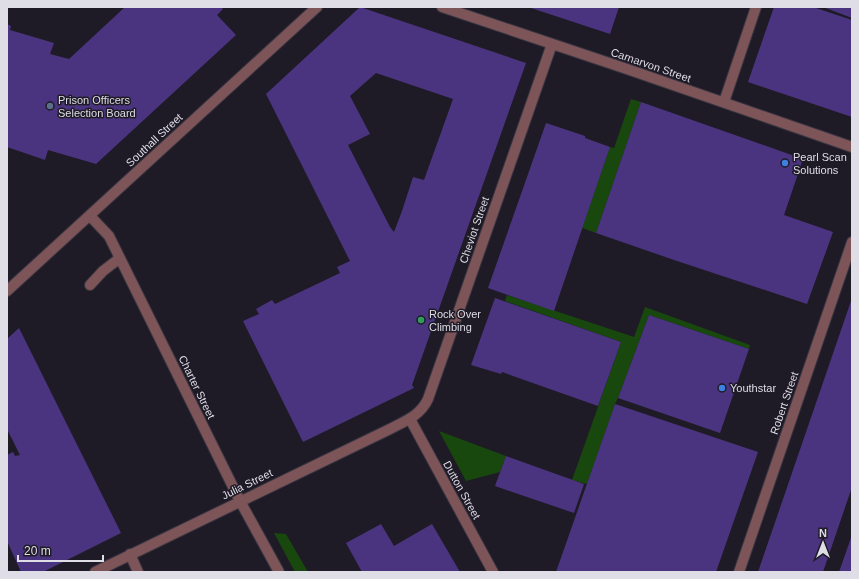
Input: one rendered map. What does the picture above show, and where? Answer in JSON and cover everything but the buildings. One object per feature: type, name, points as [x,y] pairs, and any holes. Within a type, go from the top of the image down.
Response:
[{"type":"street","name":"Southall Street","points":[[7,291],[317,7]]},
{"type":"street","name":"Carnarvon Street","points":[[442,7],[724,102],[852,147]]},
{"type":"street","points":[[724,102],[756,7]]},
{"type":"street","name":"Cheviot Street","points":[[410,419],[419,412],[428,399],[552,44]]},
{"type":"street","name":"Charter Street","points":[[90,216],[109,236],[240,501],[279,572]]},
{"type":"street","name":"Robert Street","points":[[739,572],[852,242]]},
{"type":"street","points":[[90,285],[120,258]]},
{"type":"street","name":"Julia Street","points":[[95,572],[410,419]]},
{"type":"street","name":"Dutton Street","points":[[410,419],[493,572]]},
{"type":"street","points":[[130,554],[138,572]]},
{"type":"green space","points":[[631,99],[641,102],[596,233],[582,228],[610,147],[614,148]]},
{"type":"green space","points":[[507,295],[634,337],[645,307],[750,345],[749,349],[649,315],[615,404],[587,484],[572,480],[621,342],[505,301]]},
{"type":"green space","points":[[439,431],[506,456],[500,472],[466,481]]},
{"type":"green space","points":[[274,533],[286,534],[308,572],[295,572]]},
{"type":"place","name":"Prison Officers Selection Board","points":[[50,106]]},
{"type":"place","name":"Pearl Scan Solutions","points":[[785,163]]},
{"type":"place","name":"Rock Over Climbing","points":[[421,320]]},
{"type":"place","name":"Youthstar","points":[[722,388]]}]
